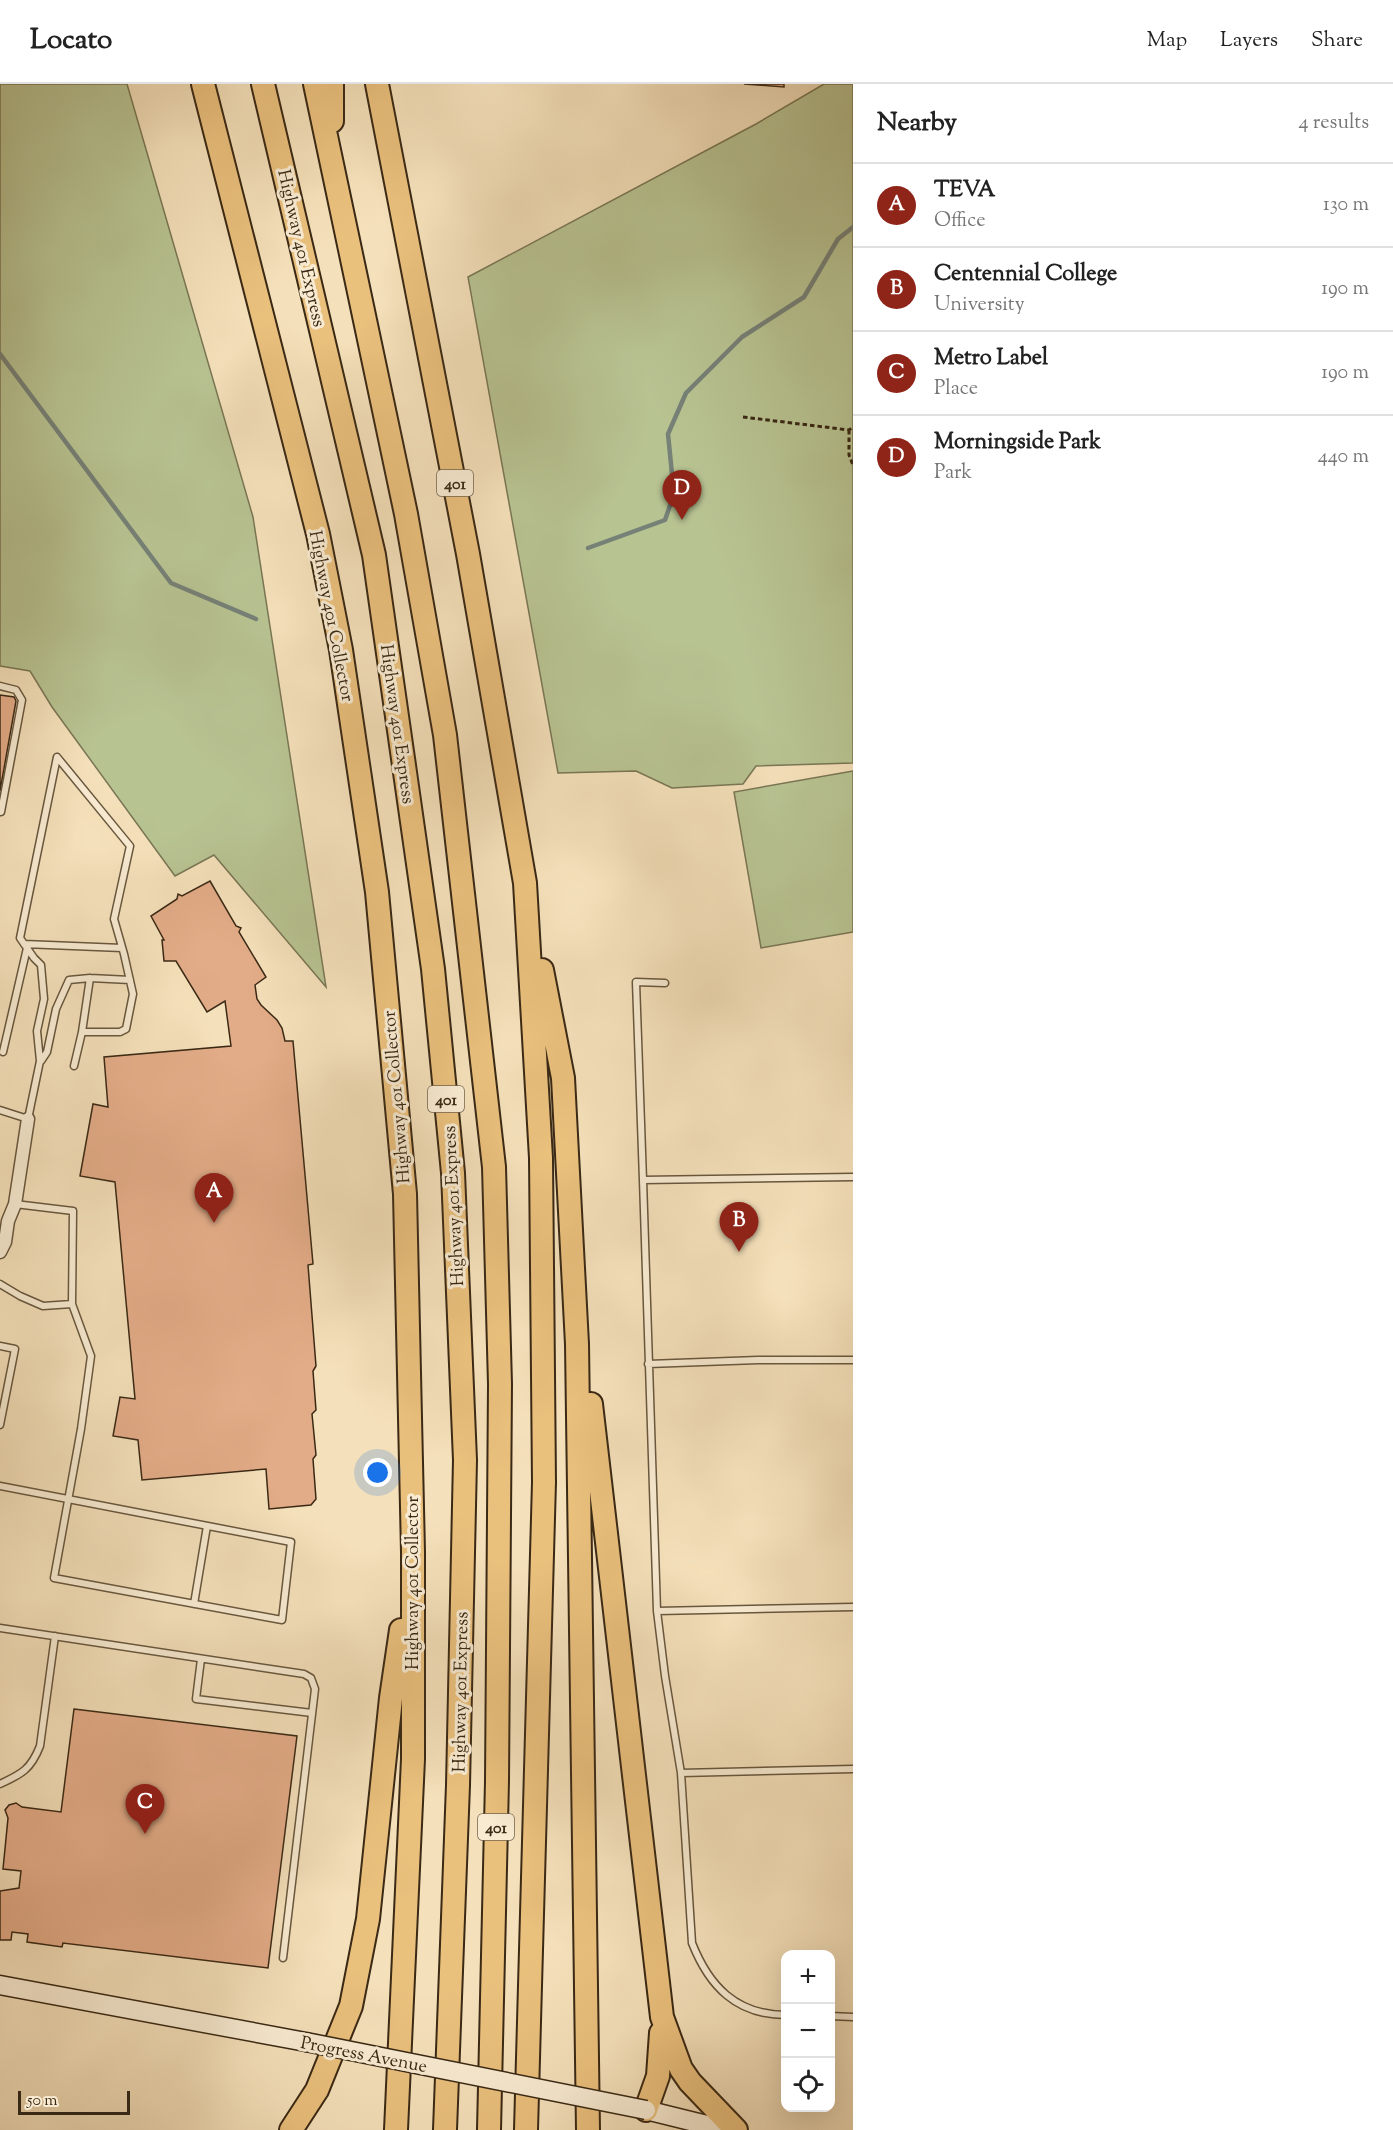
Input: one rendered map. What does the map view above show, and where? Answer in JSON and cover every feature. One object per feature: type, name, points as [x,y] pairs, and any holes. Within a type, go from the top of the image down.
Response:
[{"type":"highway","name":"Highway 401 Collector","points":[[203,84],[318,534],[340,650],[377,892],[405,1194],[413,1552],[413,1759],[396,2130]]},
{"type":"highway","name":"Highway 401 Express","points":[[263,84],[374,555],[433,969],[453,1173],[465,1460],[446,2130]]},
{"type":"highway","name":"Highway 401 Express","points":[[315,84],[406,514],[445,735],[494,1167],[500,1384],[496,1793],[489,2130]]},
{"type":"highway","points":[[332,84],[332,164]]},
{"type":"highway","name":"401","points":[[377,84],[468,554],[525,883],[541,1158],[544,1470],[526,2130]]},
{"type":"highway","points":[[525,883],[563,1078],[578,1344],[588,2130]]},
{"type":"highway","points":[[578,1344],[591,1401],[662,2017],[658,2076],[646,2110]]},
{"type":"highway","points":[[291,2130],[317,2090],[351,2006],[368,1919],[392,1698],[413,1552]]},
{"type":"highway","points":[[662,2017],[681,2069],[690,2082],[736,2130]]},
{"type":"main road","name":"Progress Avenue","points":[[0,1985],[306,2042],[646,2110],[727,2130]]},
{"type":"street","points":[[0,1252],[15,1204],[28,1119]]},
{"type":"lane","points":[[0,686],[16,690],[22,700],[0,814]]},
{"type":"lane","points":[[0,1110],[28,1119],[40,1061],[37,1032],[45,999],[41,965],[20,938],[57,757],[130,846],[114,919],[133,994],[126,1029],[120,1032],[82,1032]]},
{"type":"lane","points":[[26,946],[122,948]]},
{"type":"lane","points":[[3,1052],[26,946]]},
{"type":"lane","points":[[40,1061],[47,1052],[56,1009],[69,980],[90,978],[130,980]]},
{"type":"lane","points":[[74,1066],[90,978]]},
{"type":"lane","points":[[665,983],[636,982],[657,1611],[681,1773],[692,1942],[701,1966],[716,1986],[734,2001],[756,2011],[781,2014]]},
{"type":"lane","points":[[643,1180],[853,1177]]},
{"type":"lane","points":[[0,1486],[68,1499],[207,1526],[291,1542],[282,1620],[54,1578],[68,1499],[81,1429],[91,1356],[72,1304],[74,1211],[15,1204]]},
{"type":"lane","points":[[0,1284],[43,1306],[72,1304]]},
{"type":"lane","points":[[0,1346],[15,1349],[0,1425]]},
{"type":"lane","points":[[648,1364],[758,1360],[853,1360]]},
{"type":"lane","points":[[194,1604],[207,1526]]},
{"type":"lane","points":[[657,1611],[853,1607]]},
{"type":"lane","points":[[0,1628],[304,1674],[311,1677],[315,1689],[283,1958]]},
{"type":"lane","points":[[0,1784],[20,1775],[34,1761],[40,1746],[55,1636]]},
{"type":"lane","points":[[201,1659],[196,1699],[312,1713]]},
{"type":"lane","points":[[681,1773],[853,1769]]},
{"type":"lane","points":[[835,2016],[853,2017]]},
{"type":"path","points":[[743,417],[851,428],[849,455],[853,465]]},
{"type":"green space","points":[[0,84],[127,84],[253,517],[326,987],[214,855],[175,876],[52,707],[30,671],[0,666]]},
{"type":"green space","points":[[824,84],[853,84],[853,763],[756,766],[743,784],[672,788],[636,771],[558,773],[468,277],[756,124]]},
{"type":"green space","points":[[853,771],[853,932],[761,948],[734,792]]},
{"type":"building","points":[[744,84],[784,84],[784,87]]},
{"type":"building","points":[[0,695],[14,697],[16,701],[0,791]]},
{"type":"building","points":[[210,881],[236,926],[241,928],[239,932],[266,977],[255,985],[257,999],[277,1020],[282,1028],[285,1041],[293,1041],[313,1264],[308,1265],[316,1366],[313,1371],[316,1410],[312,1414],[316,1455],[313,1459],[316,1499],[311,1505],[269,1509],[266,1469],[142,1480],[138,1440],[113,1436],[120,1397],[135,1399],[115,1182],[80,1176],[93,1104],[108,1107],[104,1057],[231,1046],[225,1001],[207,1012],[176,961],[164,961],[162,940],[164,940],[151,916],[177,899],[178,894],[182,896]]},
{"type":"building","points":[[74,1709],[297,1736],[268,1968],[63,1943],[62,1947],[27,1942],[28,1934],[12,1932],[11,1940],[0,1940],[0,1891],[19,1888],[21,1871],[3,1869],[8,1818],[5,1810],[9,1805],[16,1803],[22,1807],[61,1812]]},
{"type":"waterway","points":[[588,548],[665,520],[674,494],[668,434],[686,393],[742,337],[804,297],[838,239],[853,227]]},
{"type":"waterway","points":[[0,354],[171,583],[256,619]]},
{"type":"place","name":"Morningside Park","points":[[682,520]]},
{"type":"place","name":"TEVA","points":[[214,1223]]},
{"type":"place","name":"Centennial College","points":[[739,1252]]},
{"type":"place","name":"Metro Label","points":[[145,1834]]}]
